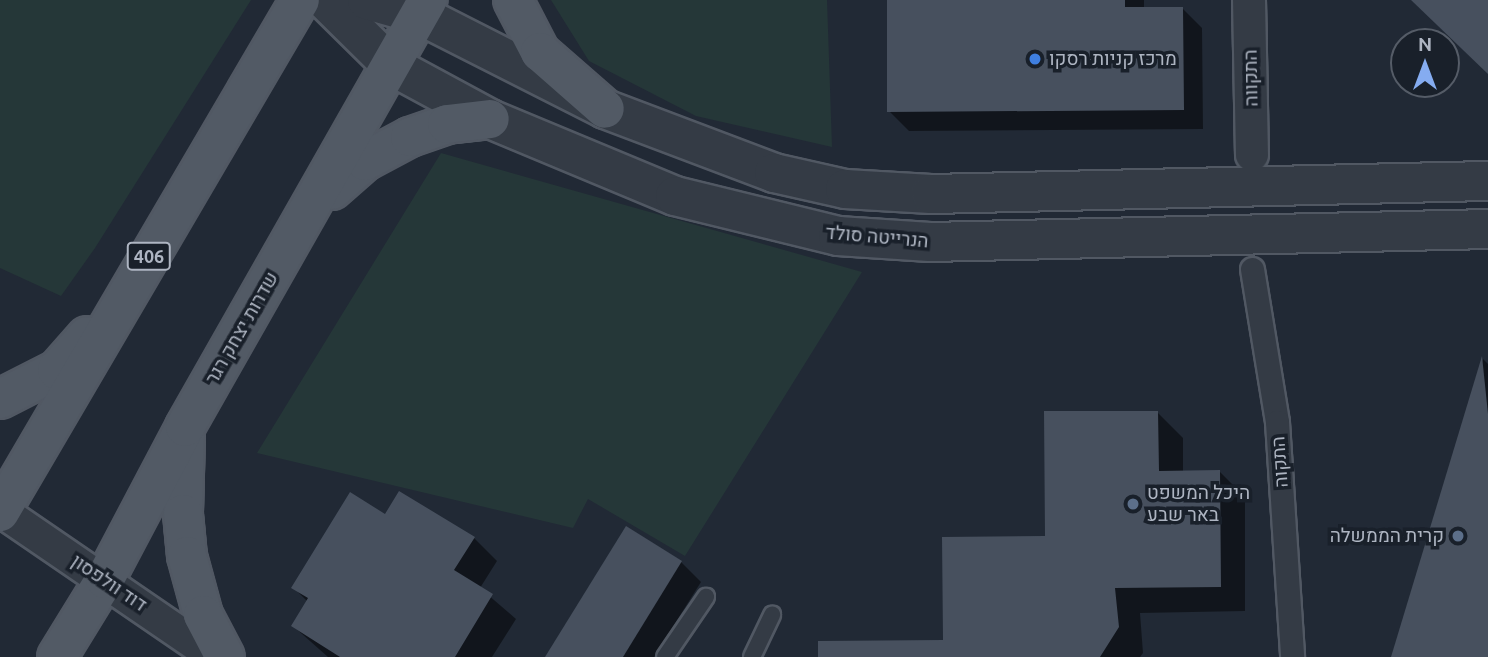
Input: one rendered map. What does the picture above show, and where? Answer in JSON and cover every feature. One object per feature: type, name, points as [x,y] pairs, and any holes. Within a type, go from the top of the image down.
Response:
[{"type":"main road","name":"406","points":[[0,511],[300,0]]},
{"type":"main road","points":[[513,0],[540,52],[605,109]]},
{"type":"main road","name":"שדרות יצחק רגר","points":[[57,657],[105,579],[185,427],[314,205],[424,7]]},
{"type":"main road","points":[[314,205],[365,161],[410,137],[447,124],[490,119]]},
{"type":"main road","points":[[0,399],[57,370],[131,287]]},
{"type":"main road","points":[[185,427],[183,514],[187,556],[203,614],[225,657]]},
{"type":"street","name":"הנרייטה סולד","points":[[325,0],[392,66],[490,119],[676,196],[838,236],[930,242],[1488,229]]},
{"type":"street","points":[[367,0],[424,7],[605,109],[774,173],[845,189],[931,194],[1488,181]]},
{"type":"street","name":"התקווה","points":[[1249,0],[1252,155]]},
{"type":"street","name":"התקוה","points":[[1252,269],[1278,422],[1292,657]]},
{"type":"street","name":"דוד וולפסון","points":[[0,511],[105,579],[215,657]]},
{"type":"lane","points":[[665,657],[706,597]]},
{"type":"lane","points":[[752,657],[772,614]]},
{"type":"shaded area","points":[[0,0],[251,0],[95,248],[61,296],[0,268]]},
{"type":"shaded area","points":[[551,0],[827,0],[832,147],[696,116],[589,61]]},
{"type":"shaded area","points":[[441,153],[862,272],[685,556],[588,499],[573,528],[257,453]]},
{"type":"building","name":"מרכז קניות רסקו","points":[[887,0],[1125,0],[1125,7],[1183,7],[1184,110],[887,112]]},
{"type":"building","points":[[1411,0],[1488,0],[1488,74],[1460,47],[1460,28],[1440,28]]},
{"type":"building","name":"קרית הממשלה","points":[[1482,356],[1488,414],[1488,657],[1391,657]]},
{"type":"building","name":"היכל המשפט באר שבע","points":[[1044,411],[1158,411],[1159,471],[1220,470],[1221,587],[1115,588],[1119,627],[1100,657],[818,657],[818,641],[943,640],[942,537],[1045,536]]},
{"type":"building","points":[[399,491],[475,537],[454,570],[493,594],[455,657],[340,657],[291,626],[308,598],[291,588],[350,492],[385,514]]},
{"type":"building","points":[[626,526],[682,561],[623,657],[545,657]]},
{"type":"place","name":"מרכז קניות רסקו","points":[[1035,59]]},
{"type":"place","name":"היכל המשפט באר שבע","points":[[1133,504]]},
{"type":"place","name":"קרית הממשלה","points":[[1458,536]]}]
